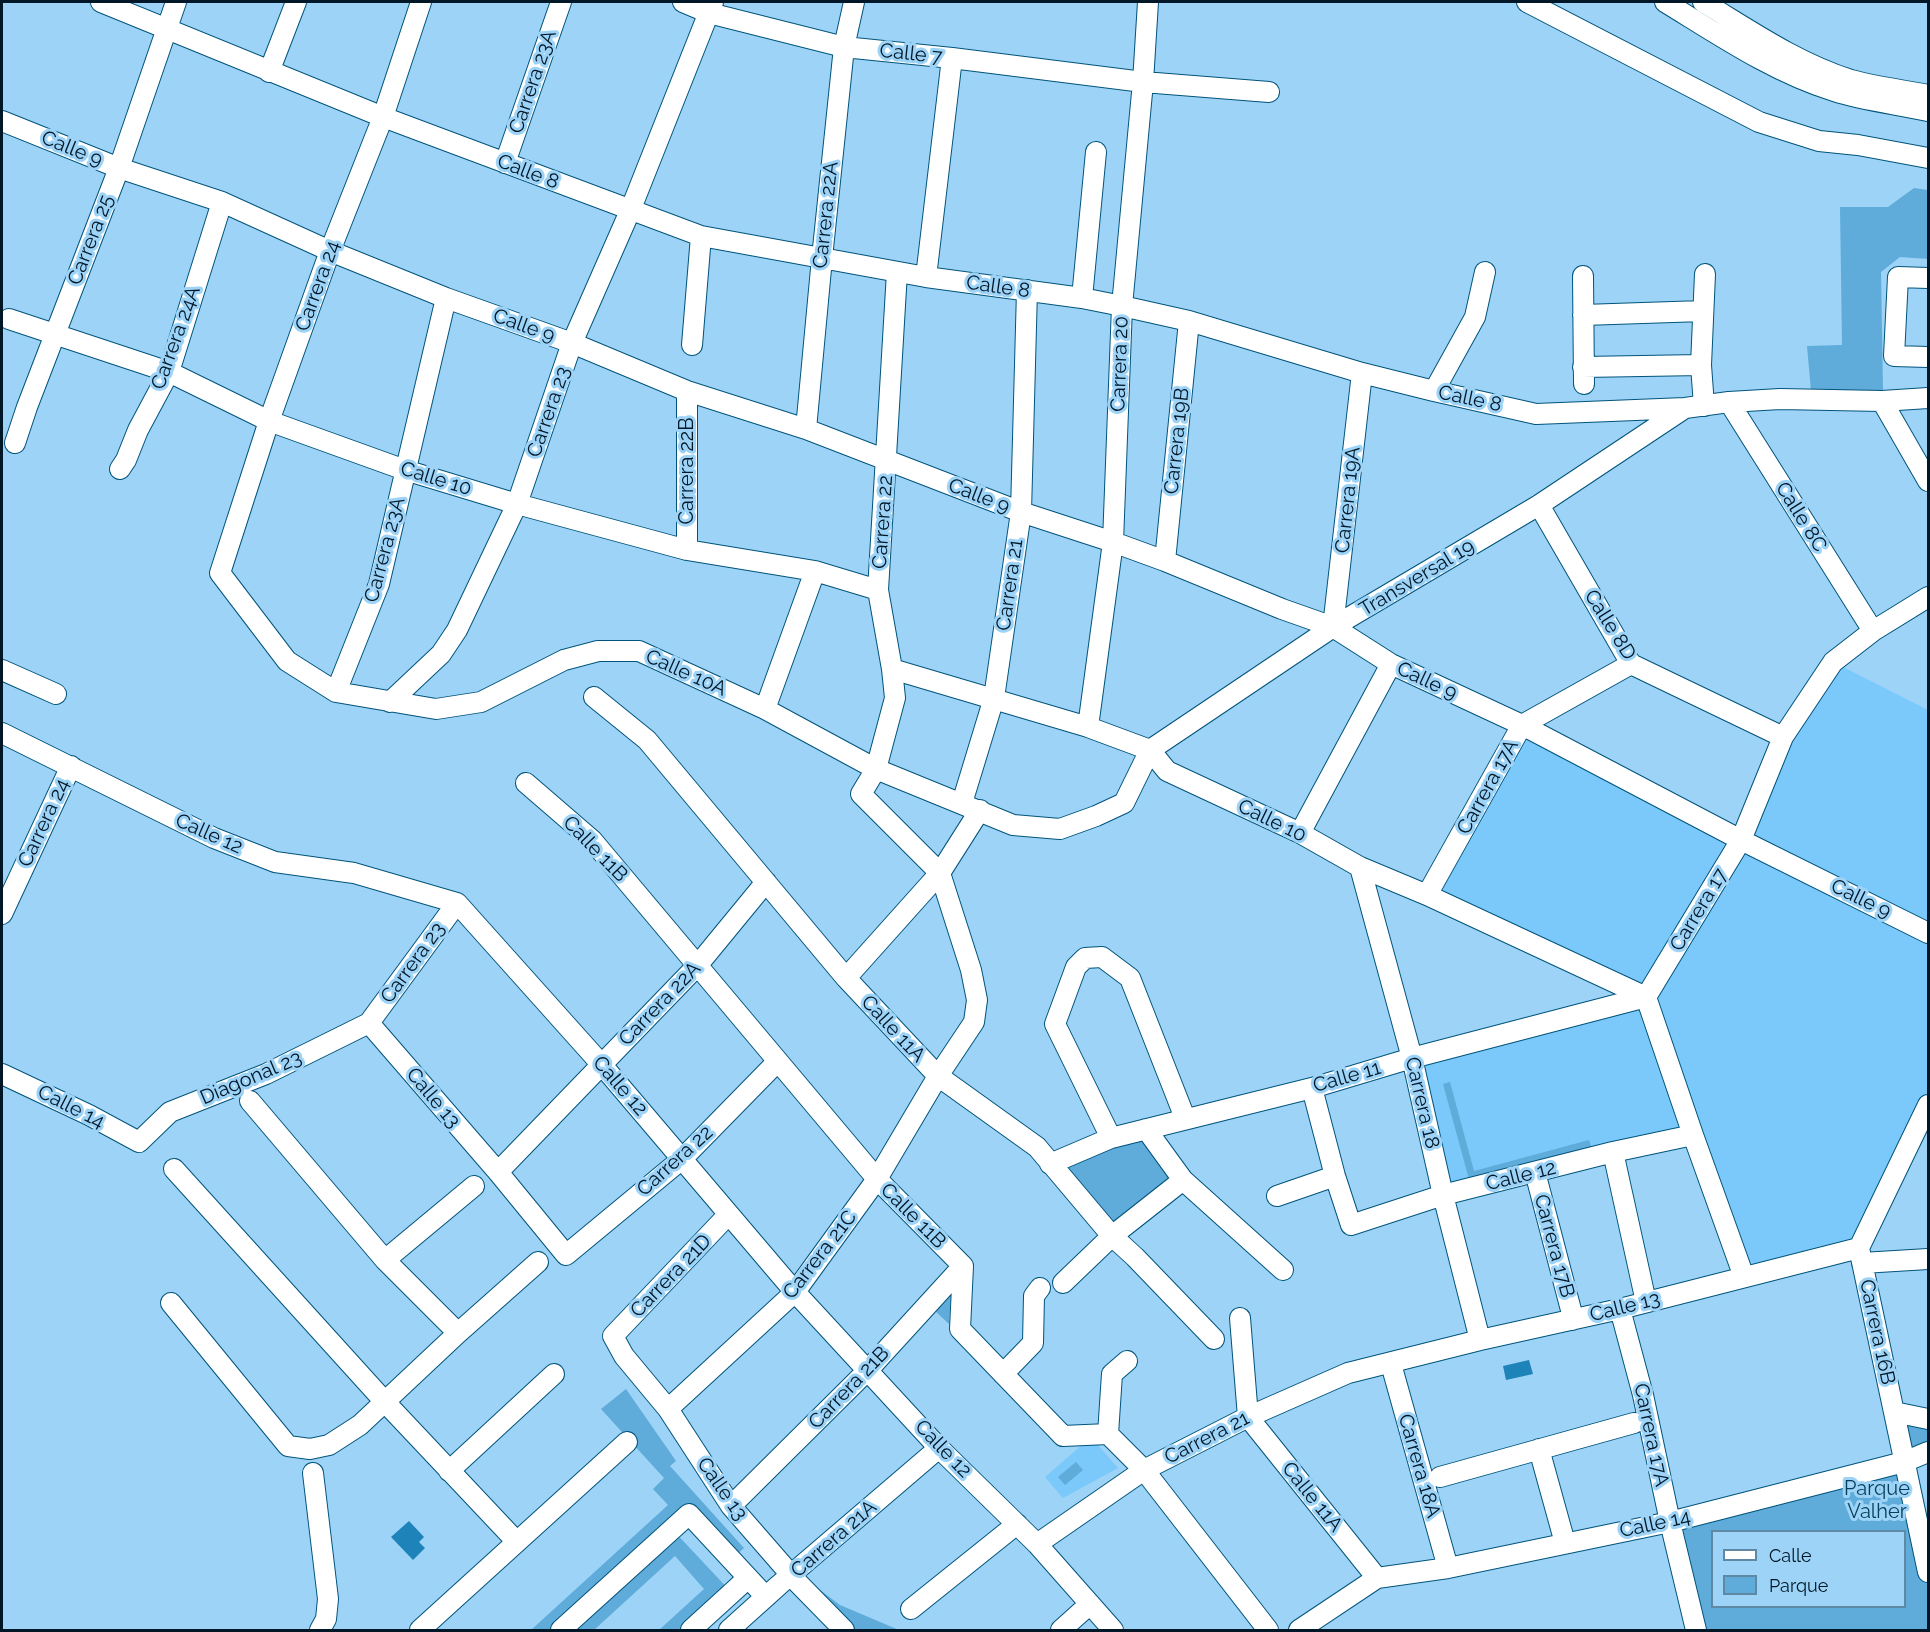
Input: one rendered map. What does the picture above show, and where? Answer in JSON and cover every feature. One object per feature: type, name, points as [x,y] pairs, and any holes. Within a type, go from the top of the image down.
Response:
[{"type":"street","name":"Calle 8","points":[[101,2],[383,117],[701,236],[926,277],[1082,298],[1122,306],[1189,321],[1362,373],[1536,414],[1694,407],[1780,399],[1882,401],[1929,399]]},
{"type":"street","name":"Carrera 25","points":[[15,442],[118,168],[176,2]]},
{"type":"street","points":[[269,72],[296,2]]},
{"type":"street","name":"Carrera 24","points":[[220,573],[269,421],[330,251],[383,117],[421,2]]},
{"type":"street","name":"Carrera 23A","points":[[505,163],[561,2]]},
{"type":"street","name":"Calle 7","points":[[683,2],[711,7],[844,47],[1143,82],[1269,92]]},
{"type":"street","name":"Carrera 22A","points":[[806,429],[844,47],[854,2]]},
{"type":"street","name":"Carrera 20","points":[[1088,727],[1113,542],[1122,306],[1143,82],[1148,2]]},
{"type":"street","points":[[1527,2],[1759,122],[1819,141],[1858,145],[1929,158]]},
{"type":"street","points":[[1665,2],[1754,55],[1808,81],[1859,98],[1929,111]]},
{"type":"street","points":[[1703,2],[1798,59],[1827,71],[1877,86],[1929,95]]},
{"type":"street","name":"Carrera 23","points":[[390,702],[441,654],[457,630],[517,504],[572,343],[630,211],[711,7]]},
{"type":"street","points":[[926,277],[952,58]]},
{"type":"street","name":"Calle 9","points":[[2,121],[118,168],[222,202],[330,251],[446,298],[572,343],[687,391],[806,429],[1021,513],[1113,542],[1333,627],[1391,664],[1522,724],[1741,840],[1929,933]]},
{"type":"street","points":[[1082,298],[1096,152]]},
{"type":"street","name":"Carrera 24A","points":[[120,469],[168,372],[222,202]]},
{"type":"street","points":[[692,345],[701,236]]},
{"type":"street","name":"Carrera 22","points":[[876,769],[895,698],[878,590],[897,272]]},
{"type":"street","points":[[1434,391],[1475,317],[1485,272]]},
{"type":"street","points":[[1694,407],[1701,365],[1705,274]]},
{"type":"street","points":[[1583,276],[1583,375],[1701,365]]},
{"type":"street","points":[[1929,278],[1898,277],[1894,356],[1929,357]]},
{"type":"street","name":"Carrera 21","points":[[971,807],[994,698],[1021,513],[1027,290]]},
{"type":"street","name":"Carrera 23A","points":[[336,692],[379,584],[446,298]]},
{"type":"street","points":[[1583,315],[1703,311]]},
{"type":"street","name":"Calle 10","points":[[9,319],[168,372],[269,421],[405,470],[517,504],[687,550],[815,571],[878,590]]},
{"type":"street","name":"Carrera 19B","points":[[1165,561],[1189,321]]},
{"type":"street","name":"Carrera 19A","points":[[1333,627],[1362,373]]},
{"type":"street","name":"Carrera 22B","points":[[687,391],[687,550]]},
{"type":"street","points":[[1882,401],[1929,481]]},
{"type":"street","name":"Calle 8C","points":[[1729,402],[1873,631]]},
{"type":"street","name":"Transversal 19","points":[[1150,750],[1333,627],[1539,505],[1694,407]]},
{"type":"street","name":"Calle 8D","points":[[1539,505],[1631,664],[1783,737]]},
{"type":"street","points":[[765,709],[815,571]]},
{"type":"street","name":"Calle 10A","points":[[220,573],[286,661],[336,692],[436,709],[481,702],[564,660],[598,651],[639,651],[765,709],[876,769],[1013,825],[1060,830],[1124,803],[1150,750]]},
{"type":"street","name":"Carrera 17","points":[[1646,997],[1741,840],[1783,737],[1833,662],[1873,631],[1929,597]]},
{"type":"street","points":[[1300,833],[1391,664]]},
{"type":"street","name":"Carrera 17A","points":[[1427,895],[1522,724],[1631,664]]},
{"type":"street","name":"Calle 10","points":[[892,669],[1088,727],[1150,750],[1167,771],[1300,833],[1360,867],[1427,895],[1646,997]]},
{"type":"street","points":[[2,670],[57,694]]},
{"type":"street","name":"Calle 11A","points":[[594,697],[647,740],[846,978],[938,1076],[1037,1148],[1112,1236],[1214,1339]]},
{"type":"street","name":"Calle 12","points":[[2,733],[214,838],[276,862],[354,873],[457,903],[602,1065],[795,1292],[939,1448],[1037,1544],[1113,1630]]},
{"type":"street","name":"Carrera 24","points":[[2,914],[71,766]]},
{"type":"street","points":[[876,769],[861,794],[940,873]]},
{"type":"street","name":"Calle 11B","points":[[526,783],[592,840],[877,1179],[963,1266]]},
{"type":"street","points":[[846,978],[940,873],[971,807]]},
{"type":"street","name":"Carrera 18","points":[[1360,867],[1412,1058],[1443,1195],[1480,1340]]},
{"type":"street","name":"Carrera 21C","points":[[668,1409],[795,1292],[877,1179],[938,1076],[974,1022],[976,1000],[971,970],[940,873]]},
{"type":"street","name":"Carrera 22A","points":[[498,1172],[698,966],[766,882]]},
{"type":"street","name":"Carrera 23","points":[[369,1023],[457,903]]},
{"type":"street","points":[[1111,1138],[1055,1024],[1076,967],[1086,958],[1102,957],[1130,978],[1185,1118]]},
{"type":"street","points":[[1646,997],[1744,1277]]},
{"type":"street","name":"Calle 11","points":[[1050,1164],[1111,1138],[1312,1088],[1412,1058],[1646,997]]},
{"type":"street","name":"Diagonal 23","points":[[139,1142],[170,1112],[266,1074],[369,1023]]},
{"type":"street","name":"Calle 13","points":[[369,1023],[498,1172],[566,1255]]},
{"type":"street","name":"Carrera 22","points":[[566,1255],[682,1159],[778,1061]]},
{"type":"street","name":"Calle 14","points":[[2,1074],[89,1115],[139,1142]]},
{"type":"street","points":[[1277,1196],[1335,1176],[1312,1088]]},
{"type":"street","points":[[250,1101],[385,1260],[458,1333]]},
{"type":"street","points":[[1861,1256],[1929,1105]]},
{"type":"street","points":[[1146,1129],[1183,1180],[1283,1270]]},
{"type":"street","name":"Calle 12","points":[[1335,1176],[1351,1226],[1443,1195],[1613,1152],[1693,1135]]},
{"type":"street","points":[[1613,1152],[1646,1302]]},
{"type":"street","points":[[174,1169],[449,1471],[516,1541]]},
{"type":"street","name":"Carrera 17B","points":[[1534,1173],[1572,1320]]},
{"type":"street","points":[[1063,1283],[1112,1236],[1183,1180]]},
{"type":"street","points":[[385,1260],[474,1186]]},
{"type":"street","name":"Carrera 21D","points":[[614,1336],[728,1215]]},
{"type":"street","name":"Calle 13","points":[[1390,1364],[1480,1340],[1620,1309],[1744,1277],[1861,1256],[1929,1260]]},
{"type":"street","name":"Carrera 16B","points":[[1861,1256],[1929,1572]]},
{"type":"street","points":[[171,1303],[288,1446],[310,1449],[330,1445],[360,1425],[538,1262]]},
{"type":"street","points":[[963,1266],[960,1329],[1063,1436],[1108,1434],[1144,1470],[1269,1630]]},
{"type":"street","name":"Carrera 21B","points":[[731,1506],[868,1370],[963,1266]]},
{"type":"street","points":[[1004,1374],[1033,1342],[1034,1296],[1040,1288]]},
{"type":"street","name":"Carrera 17A","points":[[1620,1309],[1646,1406],[1670,1522],[1696,1630]]},
{"type":"street","points":[[1240,1318],[1248,1417]]},
{"type":"street","name":"Calle 13","points":[[614,1336],[624,1356],[668,1409],[731,1506],[792,1576],[844,1630]]},
{"type":"street","points":[[1108,1434],[1112,1374],[1127,1361]]},
{"type":"street","name":"Carrera 21","points":[[1037,1544],[1144,1470],[1248,1417],[1348,1373],[1390,1364]]},
{"type":"street","name":"Carrera 18A","points":[[1390,1364],[1448,1568]]},
{"type":"street","points":[[449,1471],[554,1374]]},
{"type":"street","points":[[1894,1412],[1929,1419]]},
{"type":"street","name":"Calle 11A","points":[[1248,1417],[1377,1578]]},
{"type":"street","points":[[1440,1477],[1634,1423]]},
{"type":"street","points":[[420,1630],[627,1442]]},
{"type":"street","name":"Carrera 21A","points":[[729,1630],[939,1448]]},
{"type":"street","points":[[1539,1449],[1565,1543]]},
{"type":"street","name":"Calle 14","points":[[1377,1578],[1448,1568],[1670,1522],[1904,1462],[1929,1452]]},
{"type":"street","points":[[1879,1468],[1896,1479],[1912,1499]]},
{"type":"street","points":[[313,1473],[328,1599],[326,1619],[320,1630]]},
{"type":"street","points":[[561,1630],[689,1514],[766,1597]]},
{"type":"street","points":[[911,1609],[1017,1524]]},
{"type":"street","points":[[691,1630],[748,1578]]},
{"type":"street","points":[[1299,1630],[1377,1578]]},
{"type":"street","points":[[1061,1630],[1090,1604]]},
{"type":"shaded area","points":[[1833,662],[1928,710],[1928,1105],[1859,1248],[1744,1277],[1693,1135],[1443,1195],[1412,1058],[1645,997],[1427,895],[1522,725],[1741,840],[1783,737]]},
{"type":"shaded area","points":[[1529,1360],[1533,1374],[1506,1380],[1503,1366]]},
{"type":"shaded area","points":[[1091,1437],[1118,1468],[1063,1498],[1045,1477]]},
{"type":"shaded area","points":[[409,1521],[424,1537],[419,1542],[425,1548],[413,1560],[391,1537]]},
{"type":"green space","points":[[1914,188],[1928,190],[1928,259],[1900,257],[1881,272],[1883,391],[1811,391],[1807,346],[1842,345],[1840,207],[1888,207]]},
{"type":"green space","points":[[1450,1082],[1474,1171],[1589,1140],[1592,1149],[1470,1183],[1443,1084]]},
{"type":"green space","points":[[1146,1129],[1183,1180],[1112,1236],[1050,1164]]},
{"type":"green space","points":[[951,1290],[949,1324],[933,1309]]},
{"type":"green space","points":[[626,1389],[676,1461],[670,1466],[744,1548],[731,1560],[689,1514],[672,1529],[732,1593],[691,1630],[659,1630],[704,1589],[675,1556],[594,1630],[531,1630],[668,1505],[653,1489],[664,1478],[601,1409]]},
{"type":"green space","points":[[1894,1412],[1928,1419],[1928,1452],[1904,1462]]},
{"type":"green space","points":[[1076,1462],[1083,1470],[1065,1485],[1058,1477]]},
{"type":"green space","name":"Parque Valher","points":[[1904,1462],[1928,1572],[1928,1630],[1696,1630],[1670,1522]]},
{"type":"green space","points":[[804,1578],[840,1605],[899,1630],[844,1630]]}]
